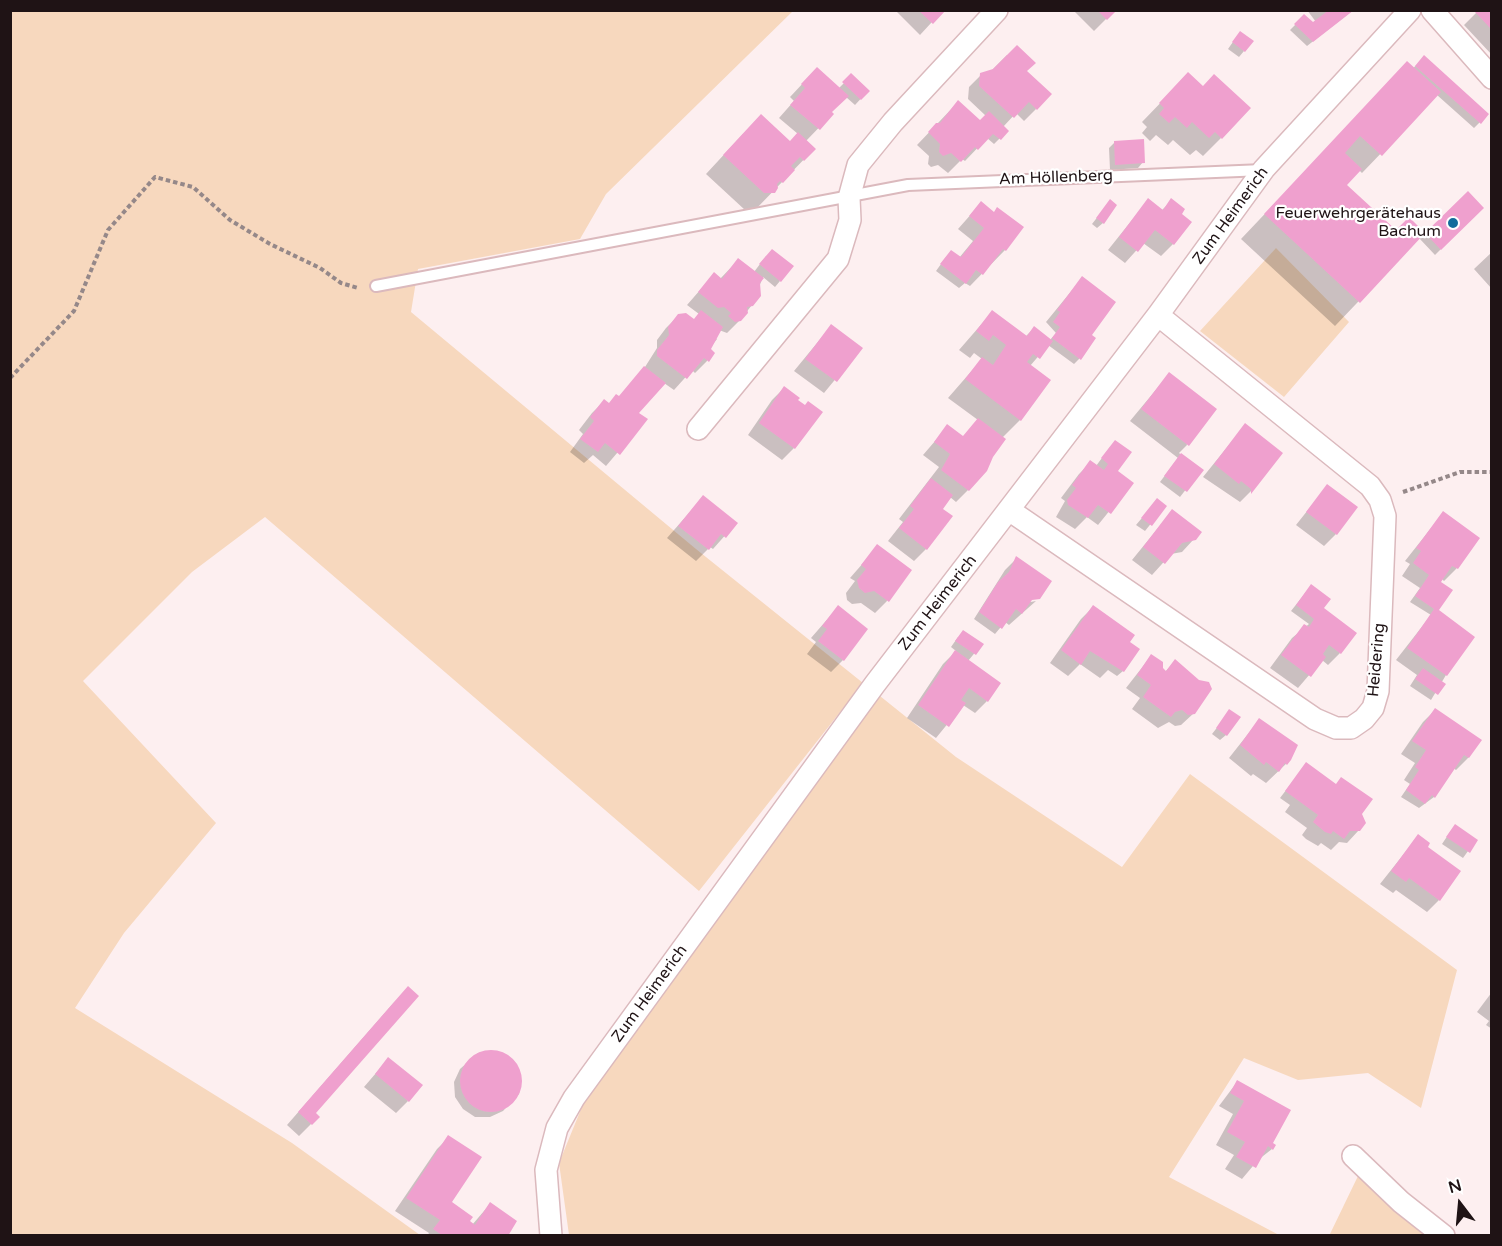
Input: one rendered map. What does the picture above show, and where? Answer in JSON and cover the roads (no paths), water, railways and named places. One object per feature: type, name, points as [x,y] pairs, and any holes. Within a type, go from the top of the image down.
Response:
[{"type":"street","points":[[698,429],[838,258],[850,220],[849,198],[858,165],[893,122],[997,10]]},
{"type":"street","name":"Zum Heimerich","points":[[551,1236],[546,1170],[557,1128],[574,1098],[875,684],[1158,315],[1264,170],[1410,10]]},
{"type":"street","points":[[1432,10],[1491,78]]},
{"type":"street","name":"Heidering","points":[[1010,510],[1316,720],[1336,728],[1352,728],[1373,708],[1378,691],[1385,516],[1380,500],[1370,486],[1158,315]]},
{"type":"street","points":[[1353,1156],[1401,1202],[1444,1236]]},
{"type":"lane","name":"Am Höllenberg","points":[[376,286],[908,185],[1264,170]]},
{"type":"place","name":"Feuerwehrgerätehaus Bachum","points":[[1453,223]]}]
